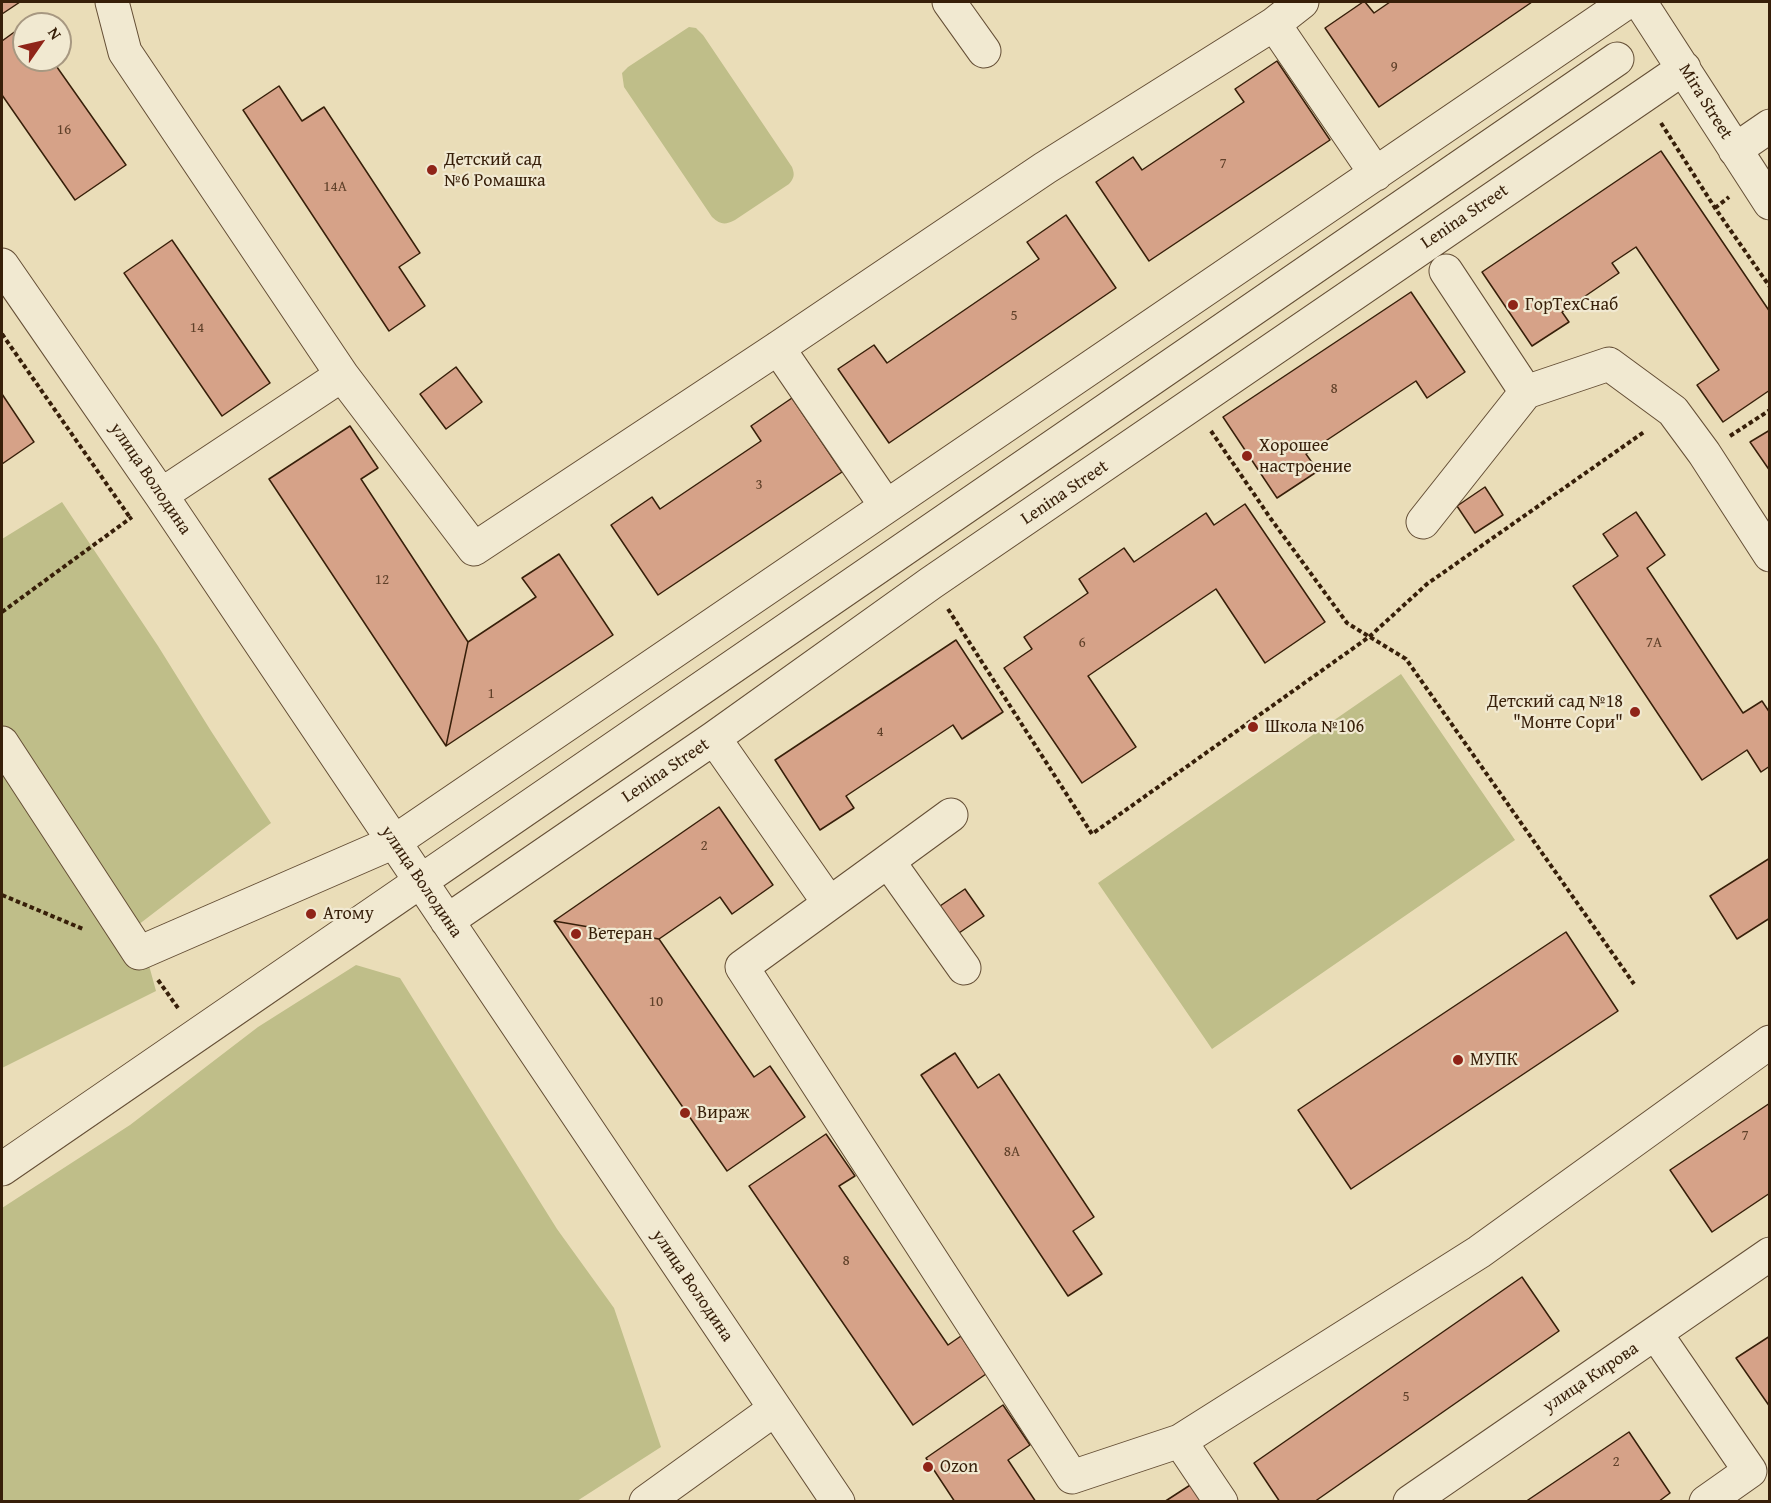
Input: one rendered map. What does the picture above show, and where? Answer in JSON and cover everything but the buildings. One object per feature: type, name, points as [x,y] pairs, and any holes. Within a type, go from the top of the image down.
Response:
[{"type":"street","points":[[112,2],[125,52],[342,375],[474,549],[1045,168],[1274,24],[1302,2]]},
{"type":"street","points":[[949,2],[984,51]]},
{"type":"street","points":[[2,743],[139,953],[394,842],[1627,2]]},
{"type":"street","name":"Mira Street","points":[[1640,2],[1770,203]]},
{"type":"street","points":[[1274,24],[1376,174]]},
{"type":"street","points":[[2,1169],[1617,59]]},
{"type":"street","name":"Lenina Street","points":[[447,921],[714,738],[931,584],[1684,68]]},
{"type":"street","points":[[1735,150],[1770,126]]},
{"type":"street","name":"улица Володина","points":[[2,265],[162,495],[838,1502]]},
{"type":"street","points":[[1446,271],[1526,392]]},
{"type":"street","points":[[778,348],[886,506]]},
{"type":"street","points":[[1422,522],[1526,392],[1609,364],[1673,411],[1704,453],[1770,555]]},
{"type":"street","points":[[162,495],[342,375]]},
{"type":"street","points":[[714,738],[829,903]]},
{"type":"street","points":[[951,815],[742,967],[1072,1477],[1180,1442],[1479,1252],[1770,1042]]},
{"type":"street","points":[[888,861],[964,968]]},
{"type":"street","name":"улица Кирова","points":[[1410,1502],[1770,1254]]},
{"type":"street","points":[[1656,1334],[1760,1465],[1706,1502]]},
{"type":"street","points":[[646,1502],[775,1408]]},
{"type":"street","points":[[1180,1442],[1221,1502]]},
{"type":"path","points":[[1644,96],[1715,208],[1770,288]]},
{"type":"path","points":[[2,334],[131,519]]},
{"type":"path","points":[[1194,405],[1271,519],[1347,623],[1406,659],[1634,984]]},
{"type":"path","points":[[1704,453],[1770,410]]},
{"type":"path","points":[[931,584],[1092,834],[1369,637],[1427,584],[1673,411]]},
{"type":"path","points":[[2,612],[162,495]]},
{"type":"shaded area","points":[[689,27],[696,28],[703,35],[794,172],[789,184],[735,220],[726,223],[721,223],[712,217],[624,87],[622,73],[628,67]]},
{"type":"shaded area","points":[[62,502],[158,646],[271,823],[138,925],[156,991],[2,1068],[2,539]]},
{"type":"shaded area","points":[[1401,674],[1515,840],[1212,1049],[1098,883]]},
{"type":"shaded area","points":[[356,965],[400,978],[557,1229],[614,1308],[661,1447],[577,1501],[2,1501],[2,1208],[130,1125],[258,1027]]},
{"type":"place","name":"Детский сад №6 Ромашка","points":[[432,170]]},
{"type":"place","name":"ГорТехСнаб","points":[[1513,305]]},
{"type":"place","name":"Хорошее настроение","points":[[1247,456]]},
{"type":"place","name":"Детский сад №18 \"Монте Сори\"","points":[[1635,712]]},
{"type":"place","name":"Школа №106","points":[[1253,727]]},
{"type":"place","name":"Атому","points":[[311,914]]},
{"type":"place","name":"Ветеран","points":[[576,934]]},
{"type":"place","name":"МУПК","points":[[1458,1060]]},
{"type":"place","name":"Вираж","points":[[685,1113]]},
{"type":"place","name":"Ozon","points":[[928,1467]]}]
